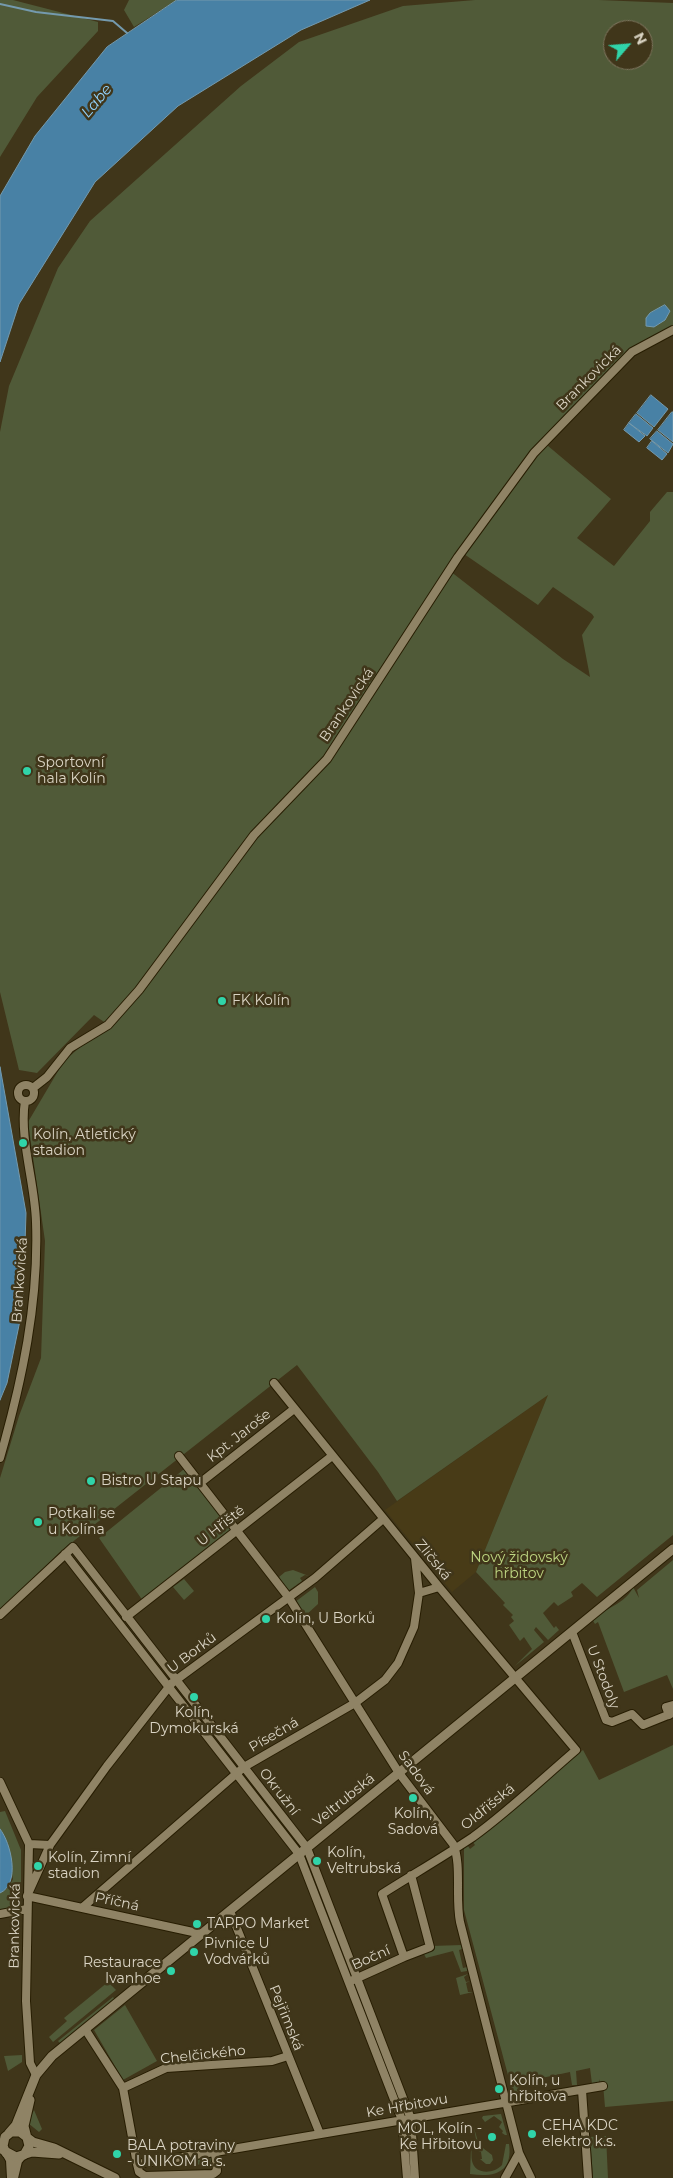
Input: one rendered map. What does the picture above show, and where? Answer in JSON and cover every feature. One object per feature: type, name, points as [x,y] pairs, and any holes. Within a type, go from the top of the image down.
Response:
[{"type":"street","name":"Brankovická","points":[[32,1088],[47,1077],[70,1048],[108,1025],[139,990],[213,888],[254,836],[327,759],[458,557],[534,453],[632,352],[673,330]]},
{"type":"street","name":"Brankovická","points":[[25,1101],[19,1097],[19,1089],[25,1085],[32,1088]]},
{"type":"street","name":"Brankovická","points":[[25,1101],[33,1098],[32,1088]]},
{"type":"street","name":"Brankovická","points":[[0,1458],[26,1348],[36,1273],[35,1209],[23,1121],[25,1101]]},
{"type":"street","name":"Zličská","points":[[274,1383],[414,1557],[576,1750]]},
{"type":"street","name":"Kpt. Jaroše","points":[[200,1483],[294,1409]]},
{"type":"street","name":"Sadová","points":[[179,1456],[288,1598],[399,1773],[455,1848]]},
{"type":"street","name":"U Hřiště","points":[[126,1617],[332,1456]]},
{"type":"street","name":"U Borků","points":[[28,1896],[50,1844],[101,1774],[175,1680],[315,1578],[383,1519]]},
{"type":"street","name":"Okružní","points":[[407,2178],[406,2119],[349,1982],[299,1854],[65,1554],[73,1547],[307,1848],[357,1978],[406,2119],[415,2178]]},
{"type":"street","name":"Veltrubská","points":[[36,2076],[46,2062],[85,2029],[673,1549]]},
{"type":"street","points":[[0,1615],[65,1554]]},
{"type":"street","name":"Písečná","points":[[83,1907],[244,1767],[355,1703],[378,1686],[398,1662],[412,1634],[419,1593],[414,1557]]},
{"type":"street","points":[[419,1593],[439,1587]]},
{"type":"street","name":"U Stodoly","points":[[572,1632],[606,1720],[612,1722],[632,1714],[644,1725],[671,1714],[666,1707],[673,1705]]},
{"type":"street","name":"Oldřišská","points":[[404,1957],[382,1894],[474,1836],[576,1750]]},
{"type":"street","name":"Brankovická","points":[[0,1782],[29,1844],[27,1908],[28,2037],[30,2063],[36,2076]]},
{"type":"street","points":[[29,1844],[50,1844]]},
{"type":"street","points":[[455,1848],[458,1913],[519,2153],[531,2178]]},
{"type":"street","points":[[404,1957],[430,1947],[411,1876]]},
{"type":"street","name":"Příčná","points":[[28,1896],[202,1934]]},
{"type":"street","points":[[0,1914],[27,1908]]},
{"type":"street","name":"Pejřimská","points":[[230,1911],[320,2134]]},
{"type":"street","name":"Boční","points":[[349,1982],[404,1957]]},
{"type":"street","points":[[85,2029],[123,2088],[139,2172],[144,2176],[213,2174],[217,2170],[216,2152]]},
{"type":"street","name":"Chelčického","points":[[123,2088],[166,2068],[272,2061],[288,2056]]},
{"type":"street","points":[[13,2178],[11,2163],[3,2151],[3,2144],[6,2136],[16,2125],[36,2076]]},
{"type":"street","points":[[13,2178],[18,2161],[29,2148],[24,2124],[36,2076]]},
{"type":"street","name":"Ke Hřbitovu","points":[[137,2164],[603,2086]]},
{"type":"street","points":[[582,2090],[588,2178]]},
{"type":"street","points":[[6,2136],[18,2131],[33,2142],[54,2148],[115,2178]]},
{"type":"street","points":[[3,2151],[16,2157],[41,2152],[68,2156]]},
{"type":"street","points":[[505,2178],[519,2153]]},
{"type":"shaded area","points":[[548,1395],[476,1572],[452,1592],[385,1510]]},
{"type":"green space","points":[[0,0],[13,0],[98,22],[98,31],[37,97],[0,157]]},
{"type":"green space","points":[[129,0],[177,0],[134,27],[124,10]]},
{"type":"green space","name":"Nový židovský hřbitov","points":[[475,0],[599,0],[673,3],[673,328],[653,337],[541,440],[611,499],[577,538],[614,566],[650,521],[650,512],[667,492],[673,492],[673,1535],[597,1597],[582,1583],[571,1592],[572,1597],[558,1606],[554,1602],[543,1613],[554,1628],[556,1626],[559,1630],[548,1640],[536,1627],[534,1630],[544,1642],[515,1666],[532,1649],[524,1637],[520,1641],[509,1625],[514,1621],[511,1617],[513,1615],[503,1605],[505,1603],[476,1572],[548,1395],[397,1501],[378,1472],[297,1365],[61,1551],[0,1610],[0,1478],[19,1416],[41,1358],[45,1241],[28,1122],[64,1061],[107,1024],[94,1015],[37,1073],[19,1070],[0,992],[0,432],[9,386],[58,268],[90,221],[241,86],[299,42],[403,6]],"holes":[[[464,554],[538,605],[553,587],[592,614],[594,617],[582,635],[590,677],[563,659],[450,571]]]},
{"type":"green space","points":[[185,1470],[231,1531],[143,1601],[99,1538]]},
{"type":"green space","points":[[673,1560],[673,1689],[667,1675],[624,1692],[598,1622],[595,1624],[592,1619],[621,1602],[633,1587],[639,1598],[637,1590]]},
{"type":"green space","points":[[293,1570],[309,1576],[305,1575],[300,1578],[302,1581],[288,1591],[279,1577],[285,1572]]},
{"type":"green space","points":[[184,1579],[194,1591],[184,1600],[173,1587]]},
{"type":"green space","points":[[315,1587],[318,1592],[318,1604],[305,1616],[295,1602]]},
{"type":"green space","points":[[673,1745],[673,2101],[605,2107],[603,2084],[600,2083],[599,2079],[599,2084],[592,2084],[590,2068],[576,2071],[577,2085],[572,2085],[570,2072],[518,2083],[520,2094],[513,2094],[464,1910],[464,1846],[466,1843],[470,1849],[475,1845],[473,1842],[478,1838],[477,1835],[583,1750],[599,1780]]},
{"type":"green space","points":[[5,1811],[21,1850],[21,1905],[0,1910],[0,1893],[9,1887],[13,1879],[0,1829],[0,1812]]},
{"type":"green space","points":[[311,1865],[353,1975],[351,1976],[308,1868]]},
{"type":"green space","points":[[462,1945],[462,1949],[459,1950],[463,1968],[467,1967],[467,1971],[461,1972],[453,1951],[426,1958],[424,1954],[433,1950],[431,1946]]},
{"type":"green space","points":[[468,1974],[464,1977],[466,1982],[470,1981],[466,1983],[468,1992],[473,1992],[460,1995],[456,1978]]},
{"type":"green space","points":[[108,1982],[116,1990],[53,2042],[49,2037],[67,2021],[64,2018]]},
{"type":"green space","points":[[356,1983],[405,2112],[402,2111],[353,1985]]},
{"type":"green space","points":[[113,1997],[115,2000],[61,2044],[58,2041]]},
{"type":"green space","points":[[125,2005],[157,2061],[123,2080],[94,2030]]},
{"type":"green space","points":[[22,2055],[22,2062],[8,2071],[4,2056]]},
{"type":"green space","points":[[34,2110],[42,2129],[39,2132],[28,2123]]},
{"type":"green space","points":[[501,2114],[507,2135],[502,2133],[503,2131],[499,2127],[502,2122],[494,2116],[485,2122],[482,2118],[483,2116]]},
{"type":"green space","points":[[474,2128],[479,2145],[492,2155],[493,2160],[490,2164],[486,2164],[480,2159],[482,2159],[481,2152],[478,2151]]},
{"type":"green space","points":[[606,2136],[608,2178],[593,2178],[590,2137]]},
{"type":"green space","points":[[506,2144],[509,2144],[509,2153],[505,2167],[494,2174],[470,2174],[471,2149],[474,2166],[485,2172],[499,2168],[502,2165]]},
{"type":"green space","points":[[212,2156],[213,2160],[208,2164],[176,2166],[176,2162]]},
{"type":"water","name":"Labe","points":[[177,0],[370,0],[301,30],[178,106],[95,182],[19,304],[0,362],[0,196],[35,136],[107,47]]},
{"type":"water","points":[[665,305],[670,311],[665,320],[654,327],[646,326],[646,318],[650,313]]},
{"type":"water","points":[[651,395],[668,409],[654,427],[637,413]]},
{"type":"water","points":[[673,412],[673,442],[658,430]]},
{"type":"water","points":[[636,414],[653,428],[647,436],[629,423]]},
{"type":"water","points":[[629,423],[645,436],[639,442],[624,430]]},
{"type":"water","points":[[657,431],[673,444],[668,453],[650,439]]},
{"type":"water","points":[[652,441],[667,454],[662,460],[647,448]]},
{"type":"water","points":[[0,1067],[26,1213],[23,1306],[7,1383],[0,1400]]},
{"type":"water","points":[[0,1829],[8,1844],[12,1872],[6,1888],[0,1893]]},
{"type":"waterway","points":[[0,4],[36,12],[113,21],[127,33]]},
{"type":"place","name":"Sportovní hala Kolín","points":[[27,771]]},
{"type":"place","name":"FK Kolín","points":[[222,1001]]},
{"type":"place","name":"Kolín, Atletický stadion","points":[[23,1143]]},
{"type":"place","name":"Bistro U Stapu","points":[[91,1481]]},
{"type":"place","name":"Potkali se u Kolína","points":[[38,1522]]},
{"type":"place","name":"Kolín, U Borků","points":[[266,1619]]},
{"type":"place","name":"Kolín, Dymokurská","points":[[194,1697]]},
{"type":"place","name":"Kolín, Sadová","points":[[413,1798]]},
{"type":"place","name":"Kolín, Veltrubská","points":[[317,1861]]},
{"type":"place","name":"Kolín, Zimní stadion","points":[[38,1866]]},
{"type":"place","name":"TAPPO Market","points":[[197,1924]]},
{"type":"place","name":"Pivnice U Vodvárků","points":[[194,1952]]},
{"type":"place","name":"Restaurace Ivanhoe","points":[[171,1971]]},
{"type":"place","name":"Kolín, u hřbitova","points":[[499,2089]]},
{"type":"place","name":"CEHA KDC elektro k.s.","points":[[532,2134]]},
{"type":"place","name":"MOL, Kolín - Ke Hřbitovu","points":[[492,2137]]},
{"type":"place","name":"BALA potraviny - UNIKOM a. s.","points":[[117,2154]]}]
